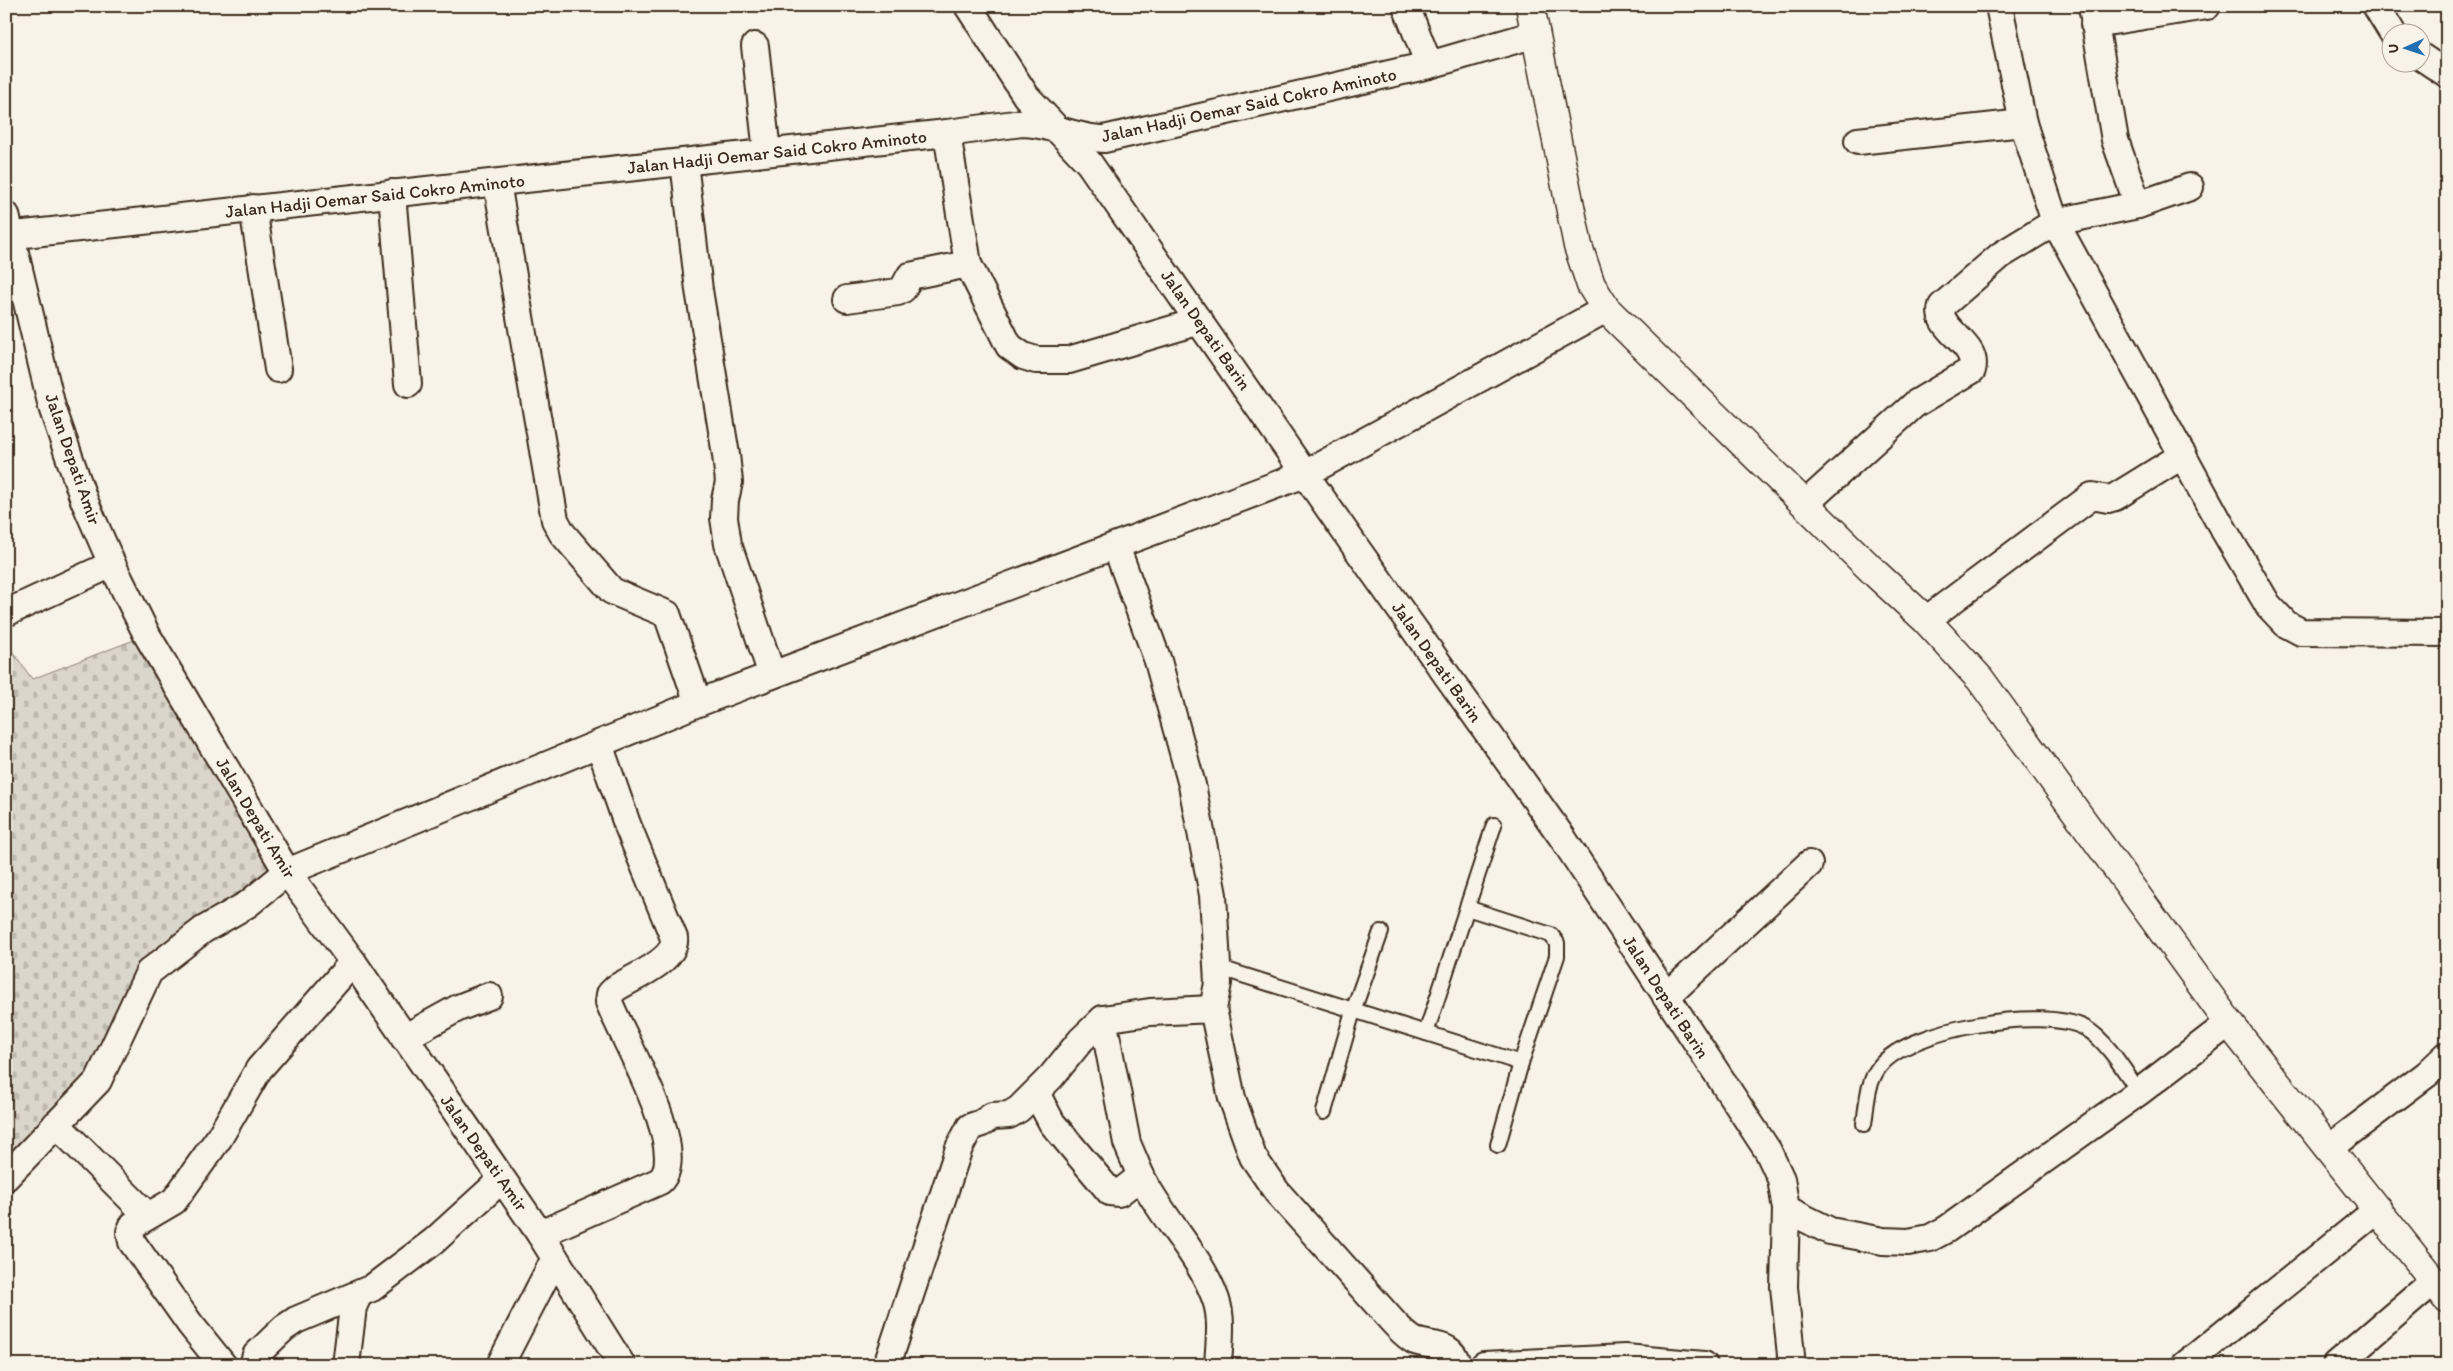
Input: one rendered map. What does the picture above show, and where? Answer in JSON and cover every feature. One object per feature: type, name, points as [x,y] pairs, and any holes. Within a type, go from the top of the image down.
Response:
[{"type":"main road","points":[[1530,6],[1578,246],[1591,284],[1606,309],[1806,503],[1876,574],[1926,620],[1980,679],[2229,1023],[2378,1209],[2440,1290]]},
{"type":"street","name":"Jalan Depati Barin","points":[[968,6],[1026,96],[1089,163],[1305,474],[1562,837],[1768,1151],[1781,1178],[1786,1209],[1784,1288],[1792,1365]]},
{"type":"street","points":[[1406,6],[1429,65]]},
{"type":"street","points":[[1999,6],[2023,123],[2055,222],[2218,520],[2268,605],[2291,627],[2301,632],[2447,633]]},
{"type":"street","points":[[2138,204],[2116,140],[2093,15],[2207,6]]},
{"type":"street","points":[[2376,6],[2386,22]]},
{"type":"street","name":"Jalan Hadji Oemar Said Cokro Aminoto","points":[[8,229],[253,208],[497,183],[767,152],[947,134],[1022,123],[1032,123],[1091,139],[1115,138],[1429,65],[1536,34]]},
{"type":"street","points":[[755,46],[767,152]]},
{"type":"street","points":[[2430,63],[2447,74]]},
{"type":"street","points":[[1858,141],[2023,123]]},
{"type":"street","points":[[947,134],[968,264],[1009,346],[1023,356],[1036,360],[1069,360],[1200,321]]},
{"type":"street","points":[[684,162],[699,290],[726,455],[729,482],[724,500],[724,518],[728,544],[772,675]]},
{"type":"street","points":[[497,183],[556,520],[562,533],[612,591],[667,614],[698,703]]},
{"type":"street","points":[[1806,503],[1915,404],[1970,373],[1973,367],[1972,356],[1945,323],[1940,314],[1942,306],[2001,254],[2055,222],[2138,204],[2190,187]]},
{"type":"street","points":[[392,193],[408,384]]},
{"type":"street","points":[[253,208],[278,369]]},
{"type":"street","name":"Jalan Depati Amir","points":[[8,229],[52,407],[84,500],[112,564],[147,635],[287,872],[353,962],[540,1234],[622,1365]]},
{"type":"street","points":[[847,299],[898,292],[903,289],[910,276],[968,264]]},
{"type":"street","points":[[6,1177],[100,1078],[149,972],[202,930],[248,904],[287,872],[698,703],[1305,474],[1606,309]]},
{"type":"street","points":[[1926,620],[2092,496],[2108,499],[2115,497],[2183,455]]},
{"type":"street","points":[[1116,546],[1158,661],[1192,785],[1213,895],[1218,983],[1213,1009],[1232,1098],[1248,1146],[1277,1192],[1394,1323],[1414,1340],[1447,1349],[1456,1358],[1457,1365]]},
{"type":"street","points":[[6,612],[112,564]]},
{"type":"street","points":[[540,1234],[660,1182],[667,1175],[669,1166],[664,1126],[609,1002],[610,994],[616,988],[668,956],[675,944],[627,824],[599,744]]},
{"type":"street","points":[[1666,998],[1809,864]]},
{"type":"street","points":[[223,1365],[190,1324],[132,1242],[130,1232],[134,1225],[146,1215],[174,1201],[219,1138],[259,1069],[353,962]]},
{"type":"street","points":[[404,1038],[458,1008],[488,996]]},
{"type":"street","points":[[888,1365],[948,1180],[966,1132],[992,1116],[1003,1116],[1015,1112],[1036,1093],[1081,1040],[1103,1019],[1160,1011],[1213,1009]]},
{"type":"street","points":[[1103,1019],[1127,1143],[1151,1196],[1179,1234],[1199,1266],[1216,1300],[1219,1324],[1218,1365]]},
{"type":"street","points":[[1786,1209],[1830,1231],[1883,1241],[1908,1242],[1930,1238],[1947,1229],[2139,1092],[2229,1023]]},
{"type":"street","points":[[2329,1148],[2427,1074],[2447,1055]]},
{"type":"street","points":[[1036,1093],[1052,1123],[1110,1192],[1119,1192],[1141,1176]]},
{"type":"street","points":[[56,1124],[146,1215]]},
{"type":"street","points":[[253,1365],[256,1354],[296,1320],[372,1288],[434,1241],[502,1180]]},
{"type":"street","points":[[2185,1365],[2378,1209]]},
{"type":"street","points":[[500,1365],[555,1258]]},
{"type":"street","points":[[2336,1365],[2440,1290]]},
{"type":"street","points":[[346,1365],[353,1307],[359,1294]]},
{"type":"street","points":[[1484,1365],[1625,1358],[1704,1365]]},
{"type":"lane","points":[[1426,1033],[1494,825]]},
{"type":"lane","points":[[1467,908],[1551,936],[1558,942],[1558,956],[1521,1064],[1498,1145]]},
{"type":"lane","points":[[1324,1112],[1354,1010],[1381,932]]},
{"type":"lane","points":[[1217,967],[1521,1064]]},
{"type":"lane","points":[[1864,1124],[1872,1078],[1881,1065],[1900,1050],[1971,1024],[1994,1021],[2038,1020],[2079,1025],[2099,1039],[2139,1092]]},
{"type":"green space","points":[[147,635],[282,862],[156,967],[97,1081],[6,1174],[6,642],[32,679]]}]
